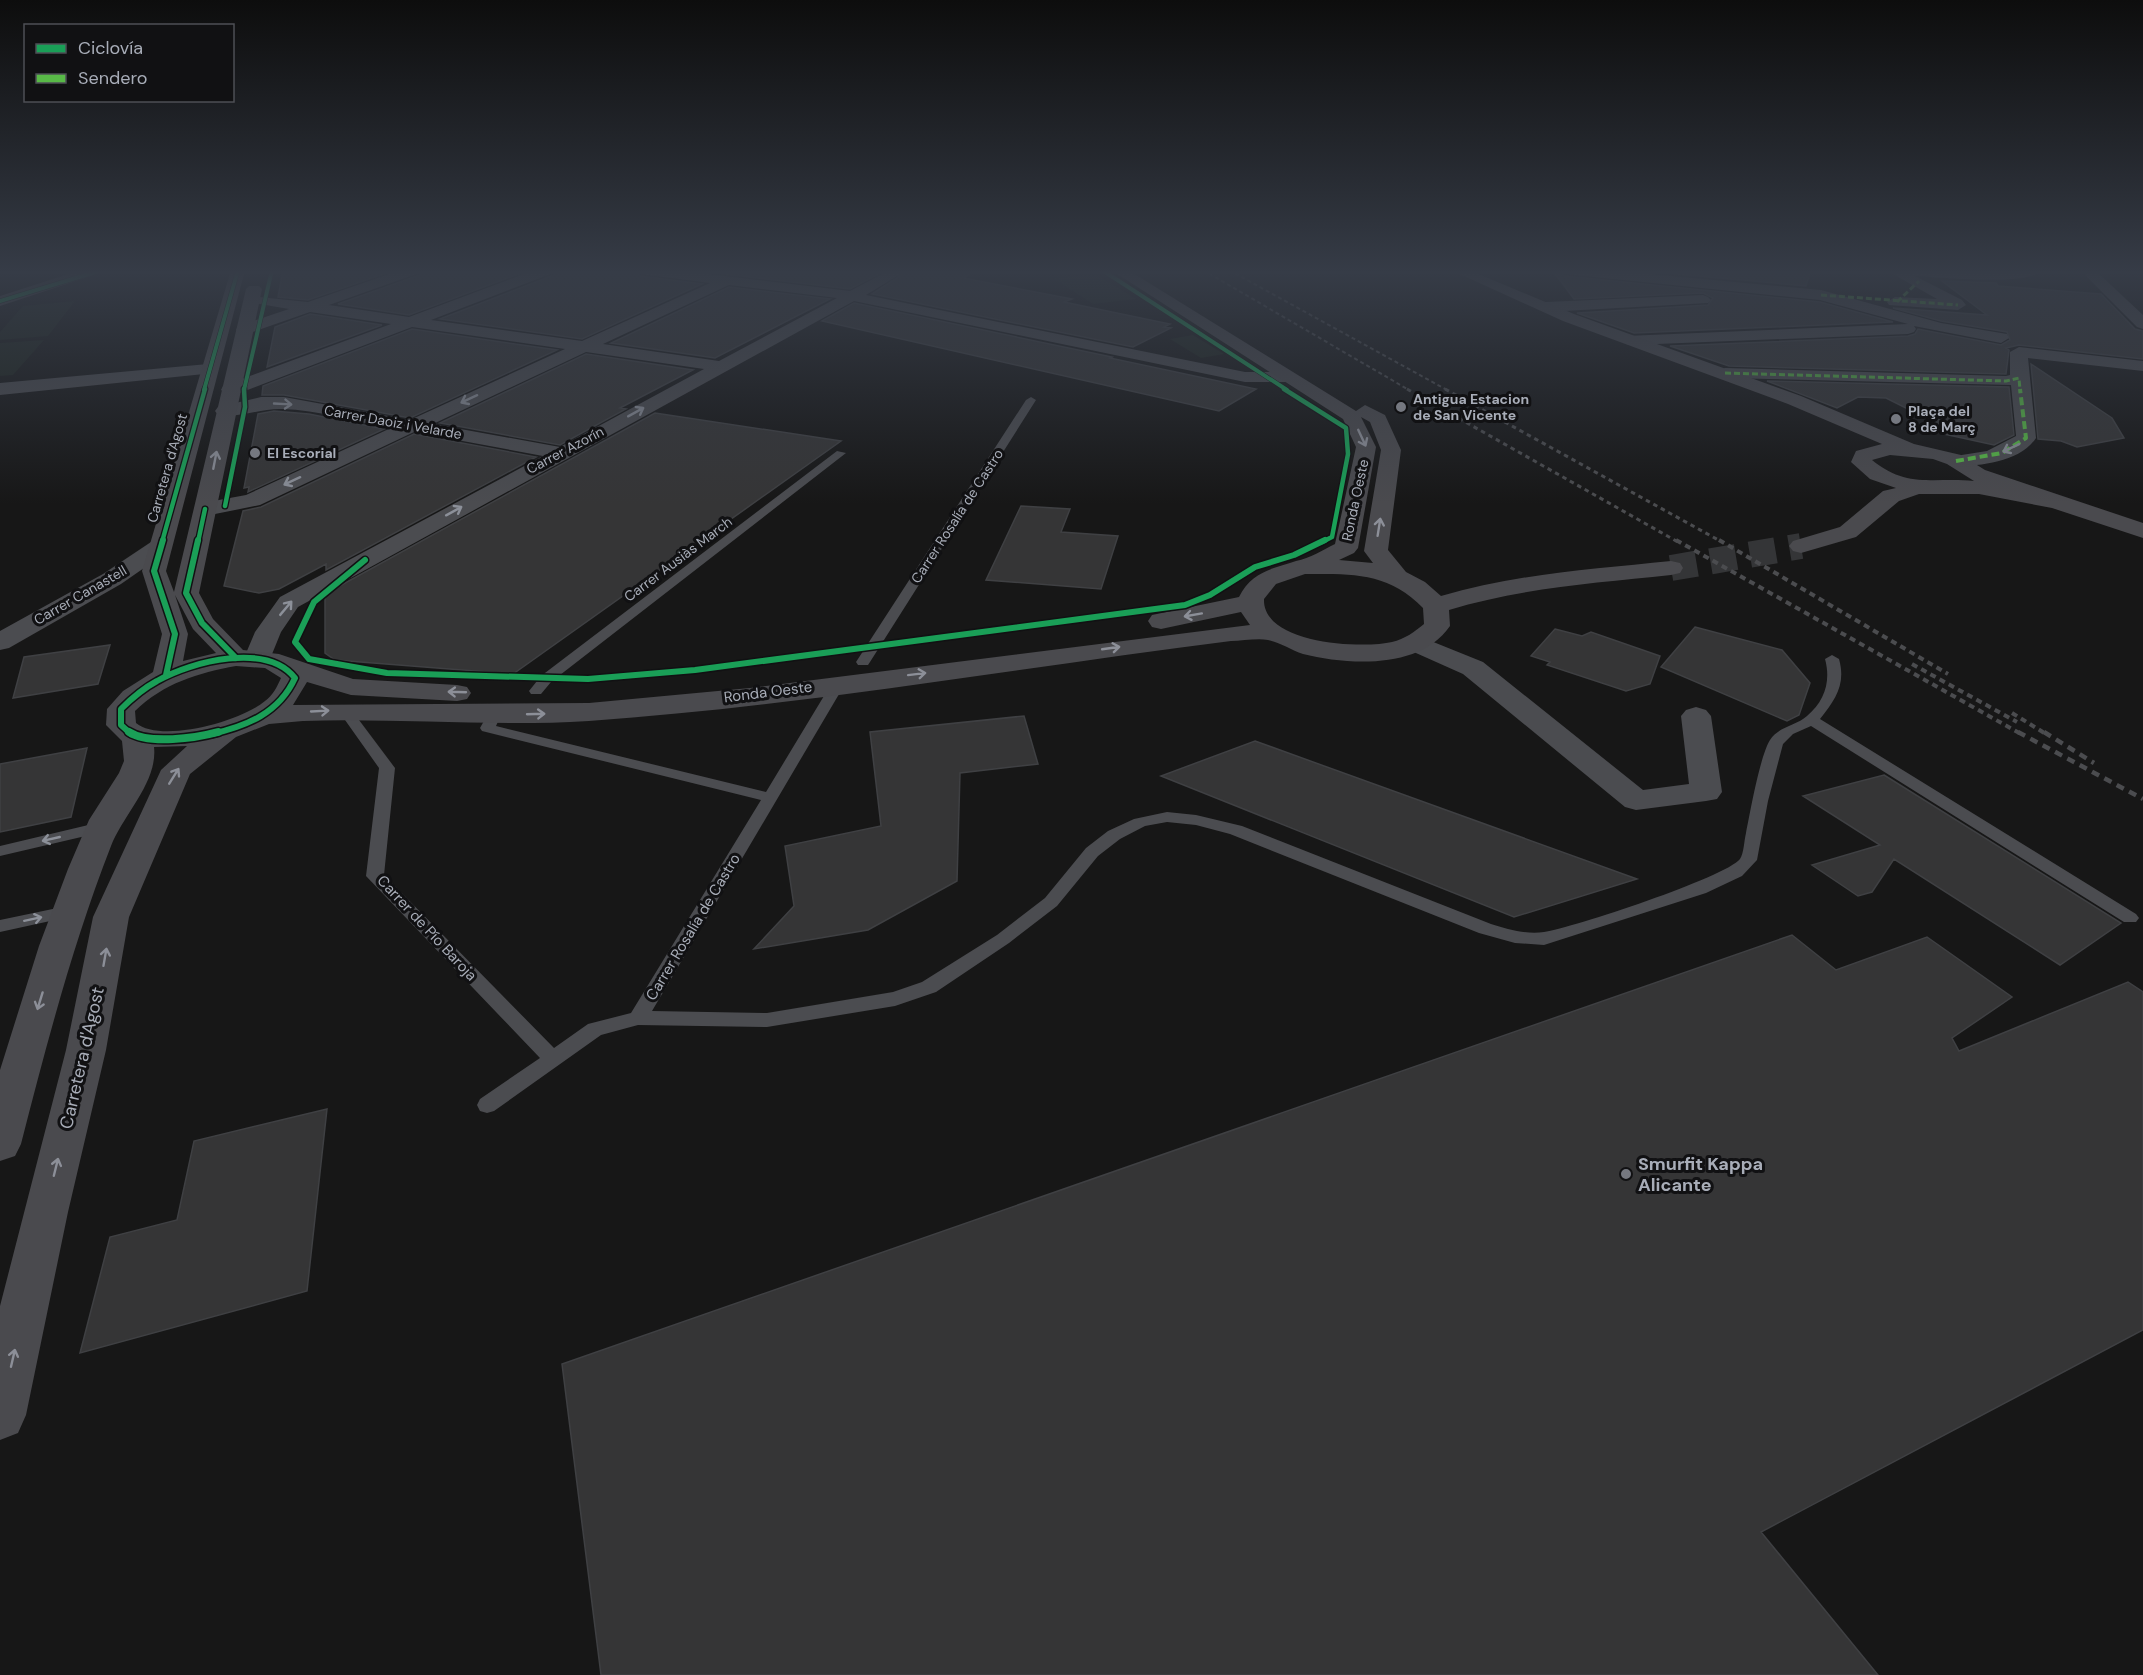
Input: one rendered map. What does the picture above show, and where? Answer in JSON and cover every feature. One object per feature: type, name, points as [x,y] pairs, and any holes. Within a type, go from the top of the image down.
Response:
[{"type":"main road","name":"Carretera d'Agost","points":[[166,675],[175,634],[154,571],[214,348]]},
{"type":"main road","points":[[239,348],[186,593],[202,623],[247,658]]},
{"type":"main road","points":[[1242,348],[1286,376]]},
{"type":"main road","name":"Ronda Oeste","points":[[1265,348],[1378,419],[1391,450],[1376,551],[1406,582],[1436,606]]},
{"type":"main road","points":[[1655,348],[1725,373],[1912,449],[1956,461],[1971,468],[1972,481]]},
{"type":"main road","points":[[208,369],[235,366]]},
{"type":"main road","name":"Ronda Oeste","points":[[1286,376],[1351,416],[1366,447],[1346,548],[1305,567],[1273,575],[1256,588],[1250,602],[1252,611],[1261,623],[1294,643],[1340,653],[1374,653],[1416,643]]},
{"type":"main road","points":[[1858,427],[1878,448]]},
{"type":"main road","points":[[1912,449],[1878,448],[1863,455],[1862,462],[1889,487],[1907,492],[1916,486],[1940,489],[1972,481],[2052,501],[2143,531]]},
{"type":"main road","points":[[1801,546],[1848,532],[1889,487]]},
{"type":"main road","name":"Ronda Oeste","points":[[1305,567],[1357,567],[1406,582]]},
{"type":"main road","points":[[1416,643],[1437,626],[1436,606],[1464,596],[1504,587],[1671,568]]},
{"type":"main road","points":[[1406,582],[1504,587]]},
{"type":"main road","name":"Ronda Oeste","points":[[247,658],[276,661],[289,668],[351,687],[456,693],[631,690],[1140,625],[1250,602]]},
{"type":"main road","name":"Ronda Oeste","points":[[261,716],[358,710],[494,715],[588,712],[838,684],[1220,634],[1273,632]]},
{"type":"main road","points":[[0,1144],[67,912],[101,827],[136,772],[140,745],[136,737],[121,725],[121,709],[137,691],[166,675],[201,663],[247,658]]},
{"type":"main road","points":[[136,737],[176,740],[224,732],[261,716],[280,703],[292,690],[295,678],[289,668]]},
{"type":"main road","name":"Carretera d'Agost","points":[[0,1415],[45,1212],[86,1050],[111,917],[176,770],[224,732]]},
{"type":"street","points":[[230,390],[339,348]]},
{"type":"street","points":[[206,509],[252,500],[580,348]]},
{"type":"street","points":[[591,348],[718,366]]},
{"type":"street","name":"Carrer Azorín","points":[[247,658],[289,602],[752,348]]},
{"type":"street","points":[[1106,348],[1245,377],[1286,376]]},
{"type":"street","points":[[2014,348],[2019,352],[2143,366]]},
{"type":"street","points":[[1956,461],[1988,458],[2018,446],[2026,438],[2019,378],[2019,352]]},
{"type":"street","points":[[0,389],[208,369]]},
{"type":"street","points":[[1725,373],[2006,381],[2019,378]]},
{"type":"street","name":"Carrer Daoiz i Velarde","points":[[225,411],[261,404],[284,403],[561,453]]},
{"type":"street","name":"Carrer Canastell","points":[[0,642],[112,579],[159,547]]},
{"type":"street","points":[[1416,643],[1473,668],[1636,800],[1706,792],[1696,716]]},
{"type":"lane","name":"Carrer Rosalía de Castro","points":[[863,662],[1031,400]]},
{"type":"lane","name":"Carrer Ausiàs March","points":[[536,691],[546,679],[841,453]]},
{"type":"lane","points":[[638,1018],[767,1020],[895,999],[929,987],[1003,939],[1051,902],[1092,852],[1114,835],[1140,822],[1167,817],[1196,820],[1236,830],[1485,929],[1515,938],[1544,939],[1700,890],[1736,872],[1749,860],[1762,791],[1776,742],[1788,731],[1812,720],[1833,691],[1838,675],[1832,659]]},
{"type":"lane","name":"Carrer Rosalía de Castro","points":[[487,1105],[595,1029],[638,1018],[772,798],[838,684]]},
{"type":"lane","name":"Carrer de Pío Baroja","points":[[358,710],[352,720],[387,768],[375,876],[553,1059]]},
{"type":"lane","points":[[494,715],[487,728],[772,798]]},
{"type":"lane","points":[[1812,720],[2130,918]]},
{"type":"lane","points":[[0,851],[101,827]]},
{"type":"lane","points":[[0,926],[67,912]]},
{"type":"shaded area","points":[[0,348],[37,348],[13,375],[0,376]]},
{"type":"shaded area","points":[[1185,348],[1214,348],[1224,354],[1201,358]]},
{"type":"building","points":[[271,348],[319,348],[267,367]]},
{"type":"building","points":[[362,348],[557,350],[410,418],[284,395],[262,395],[263,386]]},
{"type":"building","points":[[647,348],[734,348],[715,358]]},
{"type":"building","points":[[942,348],[1070,348],[1256,389],[1219,411]]},
{"type":"building","points":[[1676,348],[2006,348],[2009,350],[2006,374],[1729,366]]},
{"type":"building","points":[[2047,348],[2143,348],[2143,359]]},
{"type":"building","points":[[586,354],[693,370],[620,408],[626,409],[560,445],[440,423]]},
{"type":"building","points":[[2031,364],[2112,418],[2124,438],[2077,447],[2061,441],[2038,439]]},
{"type":"building","points":[[1767,381],[2009,387],[2014,435],[1994,445],[1944,434],[1948,429],[1886,398],[1858,397],[1837,408]]},
{"type":"building","points":[[274,411],[309,414],[384,429],[248,492],[249,487],[244,488],[258,414]]},
{"type":"building","points":[[655,413],[841,441],[513,674],[335,660],[325,653],[325,594]]},
{"type":"building","points":[[414,434],[536,457],[326,570],[326,564],[279,589],[259,593],[224,586],[243,511],[261,507]]},
{"type":"building","points":[[1021,506],[1070,509],[1061,532],[1118,536],[1101,589],[986,580]]},
{"type":"building","points":[[1695,627],[1782,650],[1810,683],[1799,715],[1787,721],[1661,667]]},
{"type":"building","points":[[1555,629],[1582,636],[1591,632],[1660,656],[1650,684],[1626,691],[1547,665],[1550,662],[1531,656]]},
{"type":"building","points":[[110,645],[98,684],[13,698],[24,657]]},
{"type":"building","points":[[1024,716],[1038,764],[960,773],[957,881],[868,930],[754,949],[794,906],[785,846],[881,826],[870,732]]},
{"type":"building","points":[[1255,741],[1637,879],[1514,917],[1161,776]]},
{"type":"building","points":[[87,748],[71,817],[0,832],[0,764]]},
{"type":"building","points":[[1884,775],[2121,923],[2060,965],[1894,859],[1872,892],[1858,896],[1812,865],[1880,845],[1803,796]]},
{"type":"building","name":"Smurfit Kappa Alicante","points":[[1792,935],[1836,970],[1927,937],[2012,997],[1952,1038],[1959,1051],[2128,982],[2143,992],[2143,1330],[1761,1532],[1878,1675],[601,1675],[562,1364]]},
{"type":"building","points":[[327,1109],[307,1291],[80,1353],[110,1237],[177,1220],[194,1141]]},
{"type":"tunnel","points":[[1671,568],[1801,546]]},
{"type":"railway","points":[[1337,348],[1409,390]]},
{"type":"railway","points":[[1371,348],[1447,390]]},
{"type":"railway","points":[[1407,389],[1678,542]]},
{"type":"railway","points":[[1445,389],[1722,542]]},
{"type":"railway","points":[[1676,540],[2021,734]]},
{"type":"railway","points":[[1719,540],[1948,674]]},
{"type":"railway","points":[[1912,664],[2017,722]]},
{"type":"railway","points":[[2012,713],[2046,734]]},
{"type":"railway","points":[[2018,732],[2143,799]]},
{"type":"railway","points":[[2044,732],[2094,763]]},
{"type":"marked path","points":[[1725,373],[2006,381],[2019,378],[2026,438],[2002,453],[1984,458],[1956,461]]},
{"type":"cycle path","points":[[166,675],[175,634],[154,571],[216,348]]},
{"type":"cycle path","points":[[225,506],[245,407],[244,384],[254,348]]},
{"type":"cycle path","points":[[365,560],[314,602],[295,642],[309,659],[387,673],[588,679],[695,670],[1185,605],[1210,595],[1255,567],[1294,555],[1332,537],[1348,454],[1346,428],[1323,411],[1274,383],[1224,348]]},
{"type":"cycle path","points":[[205,509],[186,593],[202,623],[236,658]]},
{"type":"cycle path","points":[[236,658],[269,660],[283,666],[295,678],[288,695],[257,719],[236,728],[192,737],[172,739],[138,737],[121,725],[121,709],[146,687],[188,668],[236,658]]},
{"type":"place","name":"Antigua Estacion de San Vicente","points":[[1401,407]]},
{"type":"place","name":"Plaça del 8 de Març","points":[[1896,419]]},
{"type":"place","name":"El Escorial","points":[[255,453]]},
{"type":"place","name":"Smurfit Kappa Alicante","points":[[1626,1174]]}]
